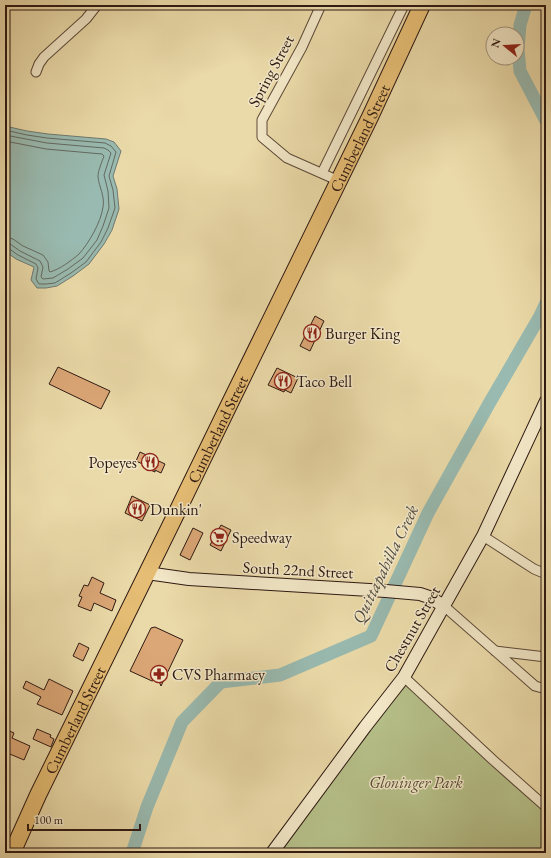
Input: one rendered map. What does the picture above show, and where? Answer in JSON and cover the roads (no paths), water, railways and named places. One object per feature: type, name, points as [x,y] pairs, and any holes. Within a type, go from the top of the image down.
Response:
[{"type":"highway","name":"Cumberland Street","points":[[12,853],[38,795],[339,181],[422,5]]},
{"type":"street","points":[[36,72],[44,57],[86,19],[97,5]]},
{"type":"street","name":"Spring Street","points":[[321,5],[302,47],[262,120],[262,137],[287,158],[339,181]]},
{"type":"street","points":[[322,173],[404,5]]},
{"type":"street","name":"Chestnut Street","points":[[272,853],[365,727],[404,677],[483,536],[546,401]]},
{"type":"street","points":[[483,536],[534,569],[546,574]]},
{"type":"street","name":"South 22nd Street","points":[[147,573],[189,579],[420,594],[429,597],[444,606]]},
{"type":"street","points":[[444,606],[535,686],[546,689]]},
{"type":"street","points":[[495,651],[546,657]]},
{"type":"street","points":[[404,677],[546,807]]},
{"type":"water","points":[[5,126],[48,134],[106,139],[114,142],[121,151],[113,176],[117,189],[119,209],[112,230],[104,244],[89,264],[57,286],[37,288],[31,280],[34,267],[16,259],[5,251]]},
{"type":"waterway","name":"Quittapahilla Creek","points":[[526,5],[520,25],[518,49],[520,71],[546,121]]},
{"type":"waterway","name":"Quittapahilla Creek","points":[[132,853],[147,807],[182,722],[221,682],[280,675],[371,636],[428,513],[546,303]]},
{"type":"place","name":"Burger King","points":[[312,333]]},
{"type":"place","name":"Taco Bell","points":[[283,381]]},
{"type":"place","name":"Popeyes","points":[[150,462]]},
{"type":"place","name":"Dunkin'","points":[[137,509]]},
{"type":"place","name":"Speedway","points":[[219,537]]},
{"type":"place","name":"CVS Pharmacy","points":[[159,674]]},
{"type":"park label","name":"Gloninger Park","points":[[416,782]]}]
